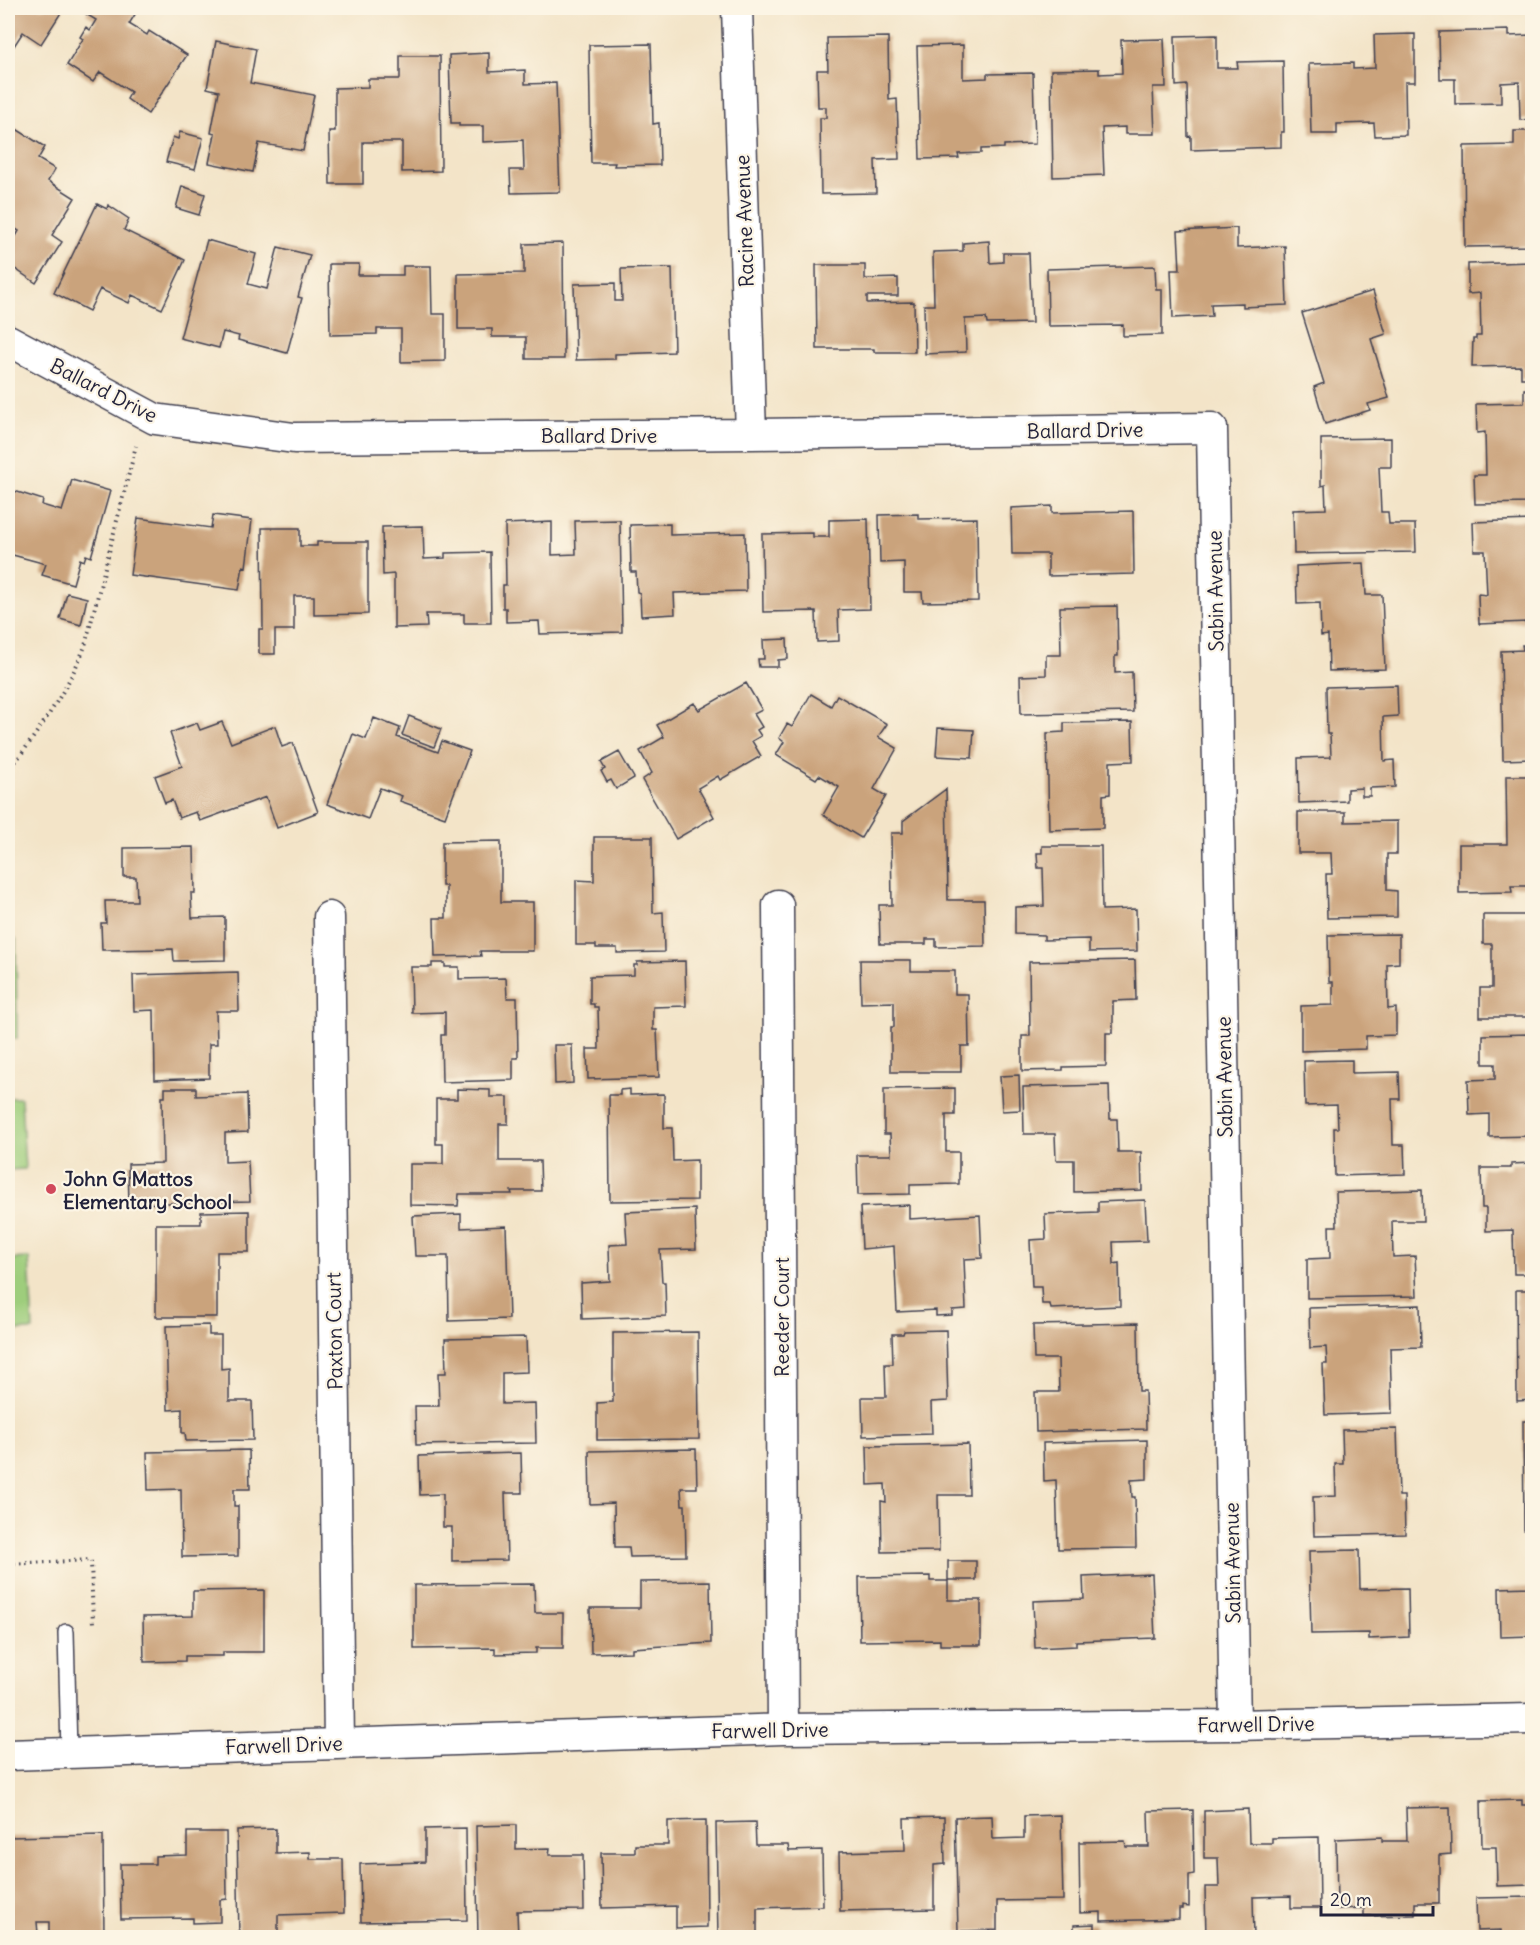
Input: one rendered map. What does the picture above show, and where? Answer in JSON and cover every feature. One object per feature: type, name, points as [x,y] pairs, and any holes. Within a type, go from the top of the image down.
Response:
[{"type":"street","name":"Racine Avenue","points":[[737,8],[751,434]]},
{"type":"street","name":"Ballard Drive","points":[[8,340],[154,419],[294,438],[1212,428]]},
{"type":"street","name":"Sabin Avenue","points":[[1212,428],[1235,1725]]},
{"type":"street","name":"Reeder Court","points":[[778,905],[783,1729]]},
{"type":"street","name":"Paxton Court","points":[[329,917],[339,1744]]},
{"type":"street","name":"Farwell Drive","points":[[8,1755],[783,1729],[1235,1725],[1533,1719]]},
{"type":"lane","points":[[66,1632],[69,1752]]},
{"type":"path","points":[[8,772],[40,729],[80,661],[86,646],[144,414]]},
{"type":"green space","points":[[8,934],[16,939],[17,1039],[8,1039]]},
{"type":"green space","points":[[8,1098],[21,1098],[25,1169],[8,1170]]},
{"type":"green space","points":[[29,1258],[33,1330],[8,1331],[8,1259]]},
{"type":"building","points":[[8,8],[64,8],[41,44],[23,32],[14,46],[8,42]]},
{"type":"building","points":[[91,8],[139,8],[129,24],[147,35],[149,31],[187,55],[148,114],[127,99],[131,92],[100,72],[93,82],[67,65],[83,39],[80,37],[86,27],[90,30],[96,20],[86,14]]},
{"type":"building","points":[[1509,30],[1509,36],[1532,35],[1532,119],[1520,120],[1519,82],[1501,83],[1501,103],[1455,104],[1455,79],[1440,79],[1439,32]]},
{"type":"building","points":[[1415,34],[1415,82],[1405,82],[1406,135],[1375,136],[1374,123],[1337,124],[1337,134],[1311,134],[1309,64],[1353,63],[1353,69],[1375,68],[1374,35]]},
{"type":"building","points":[[1217,35],[1217,68],[1238,68],[1237,62],[1283,61],[1284,132],[1281,132],[1281,147],[1191,150],[1191,136],[1188,137],[1187,85],[1176,86],[1175,36]]},
{"type":"building","points":[[888,37],[889,100],[897,99],[899,159],[875,160],[876,193],[821,194],[820,118],[826,118],[826,107],[818,107],[817,70],[828,70],[827,38]]},
{"type":"building","points":[[1164,39],[1166,87],[1153,87],[1155,134],[1125,134],[1125,127],[1102,128],[1104,175],[1053,177],[1051,70],[1099,69],[1099,74],[1122,73],[1121,40]]},
{"type":"building","points":[[216,41],[256,49],[250,83],[314,95],[303,151],[259,143],[253,172],[209,163],[215,134],[211,133],[219,91],[207,88]]},
{"type":"building","points":[[651,44],[653,124],[659,123],[660,165],[614,166],[615,163],[591,163],[589,45]]},
{"type":"building","points":[[963,45],[963,79],[987,78],[987,74],[1033,73],[1035,144],[1004,145],[1004,148],[981,149],[981,153],[958,154],[959,158],[920,159],[917,46]]},
{"type":"building","points":[[489,53],[489,72],[525,70],[525,84],[556,83],[560,192],[511,193],[510,170],[524,170],[523,140],[483,142],[483,126],[459,126],[459,123],[451,123],[449,55]]},
{"type":"building","points":[[400,56],[440,56],[441,171],[402,172],[402,142],[363,142],[363,184],[330,184],[329,131],[335,131],[335,88],[368,87],[368,79],[400,79]]},
{"type":"building","points":[[10,125],[45,147],[38,159],[55,169],[48,181],[75,198],[52,235],[62,242],[36,283],[8,264],[8,250],[19,231],[8,224],[8,129]]},
{"type":"building","points":[[1514,131],[1532,131],[1532,246],[1465,247],[1464,146],[1514,145]]},
{"type":"building","points":[[180,132],[203,138],[195,169],[166,162],[173,137],[178,139]]},
{"type":"building","points":[[182,186],[205,194],[199,215],[176,208]]},
{"type":"building","points":[[97,204],[107,209],[108,205],[129,219],[124,230],[185,260],[162,309],[132,295],[129,303],[100,289],[89,311],[54,293]]},
{"type":"building","points":[[1237,228],[1237,248],[1285,246],[1287,305],[1243,307],[1243,303],[1211,304],[1212,316],[1173,318],[1171,270],[1180,270],[1178,231]]},
{"type":"building","points":[[207,240],[256,254],[248,284],[267,289],[278,247],[310,255],[298,297],[302,298],[287,353],[238,340],[239,336],[223,332],[219,348],[180,338]]},
{"type":"building","points":[[989,241],[990,263],[1003,262],[1003,253],[1029,253],[1032,323],[987,324],[986,318],[965,319],[966,352],[925,354],[924,305],[934,305],[933,252],[963,251],[963,243]]},
{"type":"building","points":[[563,243],[564,359],[526,359],[526,337],[492,337],[492,329],[458,329],[458,274],[524,273],[524,244]]},
{"type":"building","points":[[1532,262],[1532,378],[1521,378],[1521,366],[1472,367],[1473,339],[1481,336],[1480,293],[1468,294],[1468,264]]},
{"type":"building","points":[[329,264],[359,264],[358,275],[403,275],[403,266],[431,266],[432,314],[445,314],[445,361],[401,362],[401,329],[377,329],[377,334],[330,335]]},
{"type":"building","points":[[816,265],[865,265],[865,279],[898,278],[898,296],[867,296],[867,303],[914,302],[915,352],[817,349]]},
{"type":"building","points":[[1155,266],[1156,289],[1162,289],[1162,335],[1123,336],[1123,325],[1048,326],[1047,269]]},
{"type":"building","points":[[672,268],[674,352],[615,354],[615,359],[576,360],[574,284],[615,283],[615,301],[622,301],[621,269]]},
{"type":"building","points":[[1373,291],[1386,334],[1371,339],[1389,398],[1368,404],[1370,410],[1325,424],[1314,387],[1324,383],[1302,313]]},
{"type":"building","points":[[1524,389],[1532,389],[1532,503],[1475,504],[1474,475],[1486,475],[1485,432],[1477,433],[1476,404],[1524,403]]},
{"type":"building","points":[[1391,438],[1391,467],[1379,467],[1381,512],[1388,512],[1389,524],[1415,524],[1416,552],[1294,554],[1293,510],[1326,509],[1325,485],[1321,486],[1321,439]]},
{"type":"building","points":[[72,480],[110,491],[91,557],[86,555],[84,561],[80,559],[73,584],[42,575],[46,564],[9,554],[8,558],[8,489],[43,500],[42,505],[62,511]]},
{"type":"building","points":[[1052,506],[1052,513],[1133,511],[1134,574],[1048,576],[1048,554],[1012,554],[1011,508]]},
{"type":"building","points":[[918,514],[918,519],[977,518],[978,601],[923,602],[922,592],[904,592],[904,562],[880,563],[879,515]]},
{"type":"building","points":[[213,515],[252,520],[246,567],[243,566],[239,590],[130,575],[138,518],[211,528]]},
{"type":"building","points":[[868,519],[870,609],[838,610],[839,641],[817,642],[816,611],[763,612],[762,534],[813,533],[813,537],[829,537],[829,520]]},
{"type":"building","points":[[620,520],[622,632],[540,634],[539,621],[506,622],[506,608],[503,608],[503,585],[506,585],[505,524],[552,522],[552,555],[576,554],[575,521]]},
{"type":"building","points":[[1532,520],[1532,636],[1527,636],[1527,622],[1479,624],[1478,594],[1487,595],[1485,551],[1474,551],[1473,522]]},
{"type":"building","points":[[670,524],[670,535],[745,533],[746,591],[674,593],[675,614],[641,616],[636,572],[631,572],[630,525]]},
{"type":"building","points":[[423,526],[424,559],[445,558],[445,553],[490,552],[491,623],[464,623],[464,614],[426,614],[427,627],[394,628],[394,574],[383,575],[382,527]]},
{"type":"building","points":[[262,528],[300,528],[300,546],[317,546],[317,542],[368,542],[368,614],[314,615],[314,596],[294,596],[294,630],[275,630],[275,654],[259,654],[259,629],[263,629]]},
{"type":"building","points":[[1364,563],[1366,595],[1382,595],[1385,669],[1329,671],[1328,635],[1321,636],[1320,603],[1297,604],[1296,566]]},
{"type":"building","points":[[67,593],[87,598],[81,625],[60,619]]},
{"type":"building","points":[[1117,606],[1118,656],[1115,656],[1115,673],[1132,672],[1133,712],[1021,714],[1020,676],[1046,675],[1046,655],[1061,655],[1060,607]]},
{"type":"building","points":[[787,639],[788,659],[778,660],[778,667],[759,667],[758,659],[764,659],[763,640]]},
{"type":"building","points":[[1522,645],[1532,645],[1532,759],[1503,760],[1501,651],[1523,650]]},
{"type":"building","points":[[746,683],[762,710],[754,714],[762,727],[757,730],[761,736],[752,741],[761,756],[720,780],[718,776],[698,788],[714,817],[676,839],[642,780],[652,773],[640,751],[664,737],[657,725],[694,703],[699,710]]},
{"type":"building","points":[[1397,685],[1398,716],[1383,717],[1384,761],[1394,760],[1395,787],[1370,788],[1370,796],[1362,796],[1362,788],[1347,789],[1347,801],[1299,803],[1298,758],[1331,757],[1330,734],[1327,734],[1326,687]]},
{"type":"building","points":[[811,694],[831,706],[837,695],[887,724],[878,737],[897,748],[874,789],[886,796],[861,838],[823,815],[839,787],[819,775],[816,779],[776,755],[784,742],[779,738],[787,724],[792,727]]},
{"type":"building","points":[[409,716],[441,729],[434,747],[402,735]]},
{"type":"building","points":[[374,718],[400,728],[397,737],[438,752],[442,741],[470,751],[445,817],[400,801],[402,796],[380,788],[368,819],[327,804],[353,734],[366,739]]},
{"type":"building","points":[[222,722],[231,743],[275,726],[282,747],[293,743],[318,812],[277,828],[266,797],[200,821],[196,812],[179,818],[172,800],[165,803],[155,776],[182,766],[170,733],[197,723],[200,730]]},
{"type":"building","points":[[1132,722],[1133,761],[1110,762],[1110,794],[1103,795],[1103,828],[1049,830],[1047,733],[1064,732],[1064,723]]},
{"type":"building","points":[[938,728],[974,730],[972,758],[936,756]]},
{"type":"building","points":[[619,752],[634,778],[616,789],[611,780],[607,782],[601,771],[605,769],[601,762]]},
{"type":"building","points":[[1506,776],[1532,776],[1532,891],[1529,886],[1511,886],[1512,892],[1459,893],[1459,844],[1507,844]]},
{"type":"building","points":[[946,789],[948,900],[984,900],[985,946],[936,947],[936,939],[926,939],[926,944],[880,944],[879,905],[892,905],[891,833],[903,833],[903,821]]},
{"type":"building","points":[[1298,812],[1345,812],[1345,822],[1397,821],[1397,854],[1387,854],[1387,890],[1397,891],[1397,917],[1327,918],[1326,874],[1332,874],[1331,853],[1298,853]]},
{"type":"building","points":[[594,837],[652,837],[653,913],[663,912],[664,952],[617,953],[617,948],[576,945],[576,880],[594,881]]},
{"type":"building","points":[[501,841],[501,902],[533,902],[533,951],[480,951],[481,956],[435,957],[434,918],[446,918],[446,886],[442,886],[442,842]]},
{"type":"building","points":[[1042,846],[1101,846],[1102,910],[1136,909],[1137,951],[1089,952],[1089,939],[1044,940],[1044,935],[1015,934],[1015,907],[1044,906],[1043,868],[1038,868],[1037,853],[1042,853]]},
{"type":"building","points":[[194,847],[195,893],[191,893],[192,918],[225,917],[225,960],[174,961],[173,949],[102,950],[101,923],[106,923],[105,901],[137,901],[136,877],[124,877],[124,848]]},
{"type":"building","points":[[1530,902],[1532,902],[1532,1017],[1480,1017],[1480,988],[1492,988],[1492,944],[1483,944],[1483,915],[1530,915]]},
{"type":"building","points":[[1399,934],[1399,963],[1387,964],[1388,1009],[1396,1008],[1396,1035],[1366,1036],[1366,1049],[1301,1051],[1301,1006],[1333,1005],[1333,982],[1329,982],[1328,935]]},
{"type":"building","points":[[860,960],[911,960],[911,971],[955,971],[955,994],[968,994],[969,1046],[961,1046],[961,1072],[891,1072],[891,1027],[894,1027],[894,1002],[861,1003]]},
{"type":"building","points":[[1135,960],[1136,1000],[1113,1001],[1113,1033],[1106,1033],[1106,1066],[1022,1071],[1022,1036],[1030,1036],[1029,962]]},
{"type":"building","points":[[685,961],[686,1006],[653,1007],[653,1030],[657,1030],[659,1077],[588,1079],[587,1049],[599,1049],[598,1007],[590,1004],[590,976],[634,975],[634,965],[637,965],[637,962]]},
{"type":"building","points":[[432,963],[445,963],[445,967],[459,967],[459,979],[506,978],[507,998],[517,998],[518,1058],[513,1058],[513,1080],[442,1082],[441,1035],[445,1035],[445,1012],[412,1013],[411,967],[432,967]]},
{"type":"building","points":[[238,972],[239,1011],[216,1011],[217,1044],[209,1044],[209,1078],[155,1080],[154,1010],[134,1011],[133,975]]},
{"type":"building","points":[[1532,1034],[1532,1136],[1489,1137],[1489,1114],[1469,1115],[1468,1080],[1495,1079],[1495,1064],[1483,1064],[1483,1035]]},
{"type":"building","points":[[554,1045],[572,1045],[573,1083],[555,1084]]},
{"type":"building","points":[[1352,1060],[1352,1073],[1399,1072],[1400,1099],[1392,1099],[1393,1145],[1404,1145],[1405,1174],[1335,1176],[1334,1128],[1338,1128],[1337,1105],[1305,1106],[1304,1061]]},
{"type":"building","points":[[1019,1075],[1020,1110],[1002,1111],[1000,1076]]},
{"type":"building","points":[[1109,1085],[1110,1119],[1117,1119],[1118,1152],[1141,1152],[1142,1190],[1074,1192],[1074,1160],[1056,1160],[1055,1134],[1024,1134],[1023,1087]]},
{"type":"building","points":[[165,1088],[196,1088],[196,1096],[247,1094],[248,1132],[225,1133],[225,1162],[248,1161],[250,1201],[129,1204],[128,1164],[163,1163],[162,1097],[165,1097]]},
{"type":"building","points":[[955,1088],[955,1115],[946,1115],[946,1152],[959,1152],[959,1184],[910,1185],[910,1194],[858,1195],[857,1155],[891,1155],[890,1134],[884,1134],[884,1089]]},
{"type":"building","points":[[457,1089],[490,1090],[490,1097],[508,1097],[508,1124],[499,1124],[499,1161],[540,1161],[541,1191],[511,1191],[512,1194],[459,1194],[458,1206],[410,1205],[410,1164],[443,1164],[443,1144],[436,1144],[436,1099],[457,1099]]},
{"type":"building","points":[[630,1089],[630,1095],[664,1094],[664,1128],[672,1128],[673,1161],[697,1160],[697,1200],[610,1201],[609,1095],[620,1095],[620,1090]]},
{"type":"building","points":[[1532,1163],[1532,1274],[1514,1274],[1513,1230],[1486,1231],[1486,1208],[1482,1208],[1481,1168],[1511,1168],[1511,1164]]},
{"type":"building","points":[[1422,1190],[1423,1221],[1392,1221],[1393,1257],[1415,1256],[1417,1296],[1307,1298],[1307,1259],[1330,1258],[1329,1226],[1337,1226],[1336,1192]]},
{"type":"building","points":[[1145,1200],[1147,1241],[1113,1242],[1114,1264],[1119,1263],[1120,1306],[1051,1309],[1050,1304],[1042,1304],[1041,1287],[1032,1287],[1030,1240],[1046,1239],[1045,1214],[1098,1212],[1098,1202]]},
{"type":"building","points":[[909,1205],[909,1219],[980,1215],[982,1258],[964,1259],[966,1309],[952,1310],[952,1315],[936,1316],[936,1310],[897,1312],[894,1246],[862,1249],[860,1207]]},
{"type":"building","points":[[695,1209],[696,1249],[660,1250],[662,1282],[665,1282],[666,1316],[582,1319],[581,1283],[610,1281],[609,1245],[627,1244],[625,1212]]},
{"type":"building","points":[[249,1211],[249,1252],[217,1252],[217,1317],[156,1317],[156,1224],[201,1224],[201,1212]]},
{"type":"building","points":[[461,1214],[461,1228],[506,1226],[509,1319],[449,1321],[448,1256],[415,1256],[413,1216]]},
{"type":"building","points":[[1516,1290],[1532,1290],[1532,1400],[1517,1401]]},
{"type":"building","points":[[1420,1305],[1421,1347],[1390,1348],[1392,1413],[1325,1415],[1323,1364],[1327,1364],[1326,1347],[1310,1348],[1309,1308]]},
{"type":"building","points":[[1138,1323],[1139,1391],[1145,1391],[1146,1429],[1036,1432],[1035,1392],[1059,1392],[1058,1359],[1034,1359],[1033,1325]]},
{"type":"building","points":[[209,1325],[209,1335],[221,1335],[221,1369],[229,1368],[229,1401],[252,1401],[253,1440],[186,1441],[185,1433],[182,1433],[182,1409],[168,1410],[166,1326]]},
{"type":"building","points":[[946,1330],[948,1401],[931,1402],[932,1434],[863,1436],[862,1397],[886,1397],[885,1364],[893,1364],[892,1334],[903,1334],[904,1331]]},
{"type":"building","points":[[698,1332],[699,1439],[597,1440],[597,1403],[613,1402],[613,1333]]},
{"type":"building","points":[[526,1337],[527,1372],[502,1373],[502,1404],[535,1403],[536,1443],[416,1445],[415,1406],[439,1406],[438,1373],[446,1373],[445,1339]]},
{"type":"building","points":[[1523,1421],[1532,1421],[1532,1529],[1524,1530]]},
{"type":"building","points":[[1397,1429],[1399,1496],[1404,1496],[1405,1534],[1314,1536],[1313,1497],[1336,1496],[1335,1464],[1343,1464],[1342,1430]]},
{"type":"building","points":[[1147,1440],[1147,1479],[1131,1480],[1132,1497],[1135,1497],[1136,1548],[1058,1549],[1056,1480],[1044,1481],[1043,1443]]},
{"type":"building","points":[[968,1444],[969,1495],[938,1495],[939,1551],[882,1552],[881,1501],[886,1502],[885,1484],[868,1485],[867,1446]]},
{"type":"building","points":[[696,1449],[697,1488],[681,1488],[682,1505],[685,1505],[686,1556],[630,1557],[629,1547],[615,1547],[614,1503],[590,1504],[589,1451]]},
{"type":"building","points":[[249,1450],[250,1489],[234,1489],[234,1506],[238,1506],[238,1556],[182,1557],[181,1489],[148,1490],[147,1452]]},
{"type":"building","points":[[521,1453],[522,1493],[505,1493],[507,1560],[452,1561],[452,1527],[443,1527],[443,1494],[420,1495],[419,1456]]},
{"type":"building","points":[[1359,1550],[1360,1589],[1408,1588],[1409,1637],[1369,1639],[1369,1633],[1311,1634],[1309,1551]]},
{"type":"building","points":[[948,1561],[976,1561],[976,1580],[948,1580]]},
{"type":"building","points":[[1152,1574],[1155,1638],[1076,1641],[1076,1646],[1035,1648],[1033,1601],[1084,1599],[1083,1577]]},
{"type":"building","points":[[930,1576],[930,1581],[948,1581],[948,1600],[981,1600],[981,1645],[940,1645],[940,1640],[860,1641],[859,1577]]},
{"type":"building","points":[[710,1581],[711,1643],[632,1648],[632,1652],[591,1653],[590,1608],[640,1608],[640,1582]]},
{"type":"building","points":[[534,1584],[535,1613],[563,1613],[563,1648],[536,1648],[536,1653],[495,1654],[495,1648],[414,1649],[414,1585]]},
{"type":"building","points":[[1532,1585],[1532,1636],[1500,1637],[1499,1588],[1530,1587]]},
{"type":"building","points":[[264,1590],[264,1652],[223,1652],[223,1656],[185,1656],[185,1661],[144,1662],[143,1617],[193,1616],[193,1591]]},
{"type":"building","points":[[1522,1800],[1522,1805],[1532,1805],[1532,1885],[1497,1886],[1496,1847],[1482,1847],[1481,1801]]},
{"type":"building","points":[[1450,1807],[1451,1854],[1439,1855],[1439,1903],[1415,1903],[1415,1915],[1364,1916],[1364,1908],[1337,1909],[1336,1839],[1382,1837],[1382,1841],[1407,1841],[1406,1808]]},
{"type":"building","points":[[1248,1809],[1249,1843],[1272,1843],[1272,1838],[1319,1837],[1320,1908],[1291,1908],[1291,1896],[1253,1897],[1254,1938],[1206,1938],[1205,1887],[1219,1887],[1218,1858],[1204,1858],[1204,1811]]},
{"type":"building","points":[[1193,1810],[1194,1874],[1189,1875],[1189,1907],[1182,1906],[1182,1909],[1179,1909],[1179,1919],[1101,1921],[1101,1912],[1080,1913],[1079,1842],[1125,1841],[1126,1847],[1149,1847],[1148,1811]]},
{"type":"building","points":[[1061,1815],[1063,1900],[997,1901],[997,1930],[958,1931],[955,1817],[992,1816],[993,1839],[1024,1838],[1024,1816]]},
{"type":"building","points":[[944,1817],[945,1864],[934,1865],[934,1909],[840,1911],[839,1852],[905,1850],[904,1818]]},
{"type":"building","points":[[706,1820],[707,1927],[676,1928],[676,1906],[602,1908],[601,1853],[635,1853],[635,1845],[668,1845],[668,1821]]},
{"type":"building","points":[[755,1822],[756,1845],[788,1845],[789,1851],[822,1850],[823,1906],[757,1908],[757,1937],[718,1938],[716,1823]]},
{"type":"building","points":[[516,1825],[516,1849],[550,1848],[549,1855],[583,1855],[584,1910],[517,1911],[518,1938],[478,1938],[476,1826]]},
{"type":"building","points":[[466,1828],[467,1920],[361,1922],[360,1864],[425,1862],[425,1829]]},
{"type":"building","points":[[276,1829],[276,1853],[310,1852],[310,1859],[343,1859],[344,1913],[278,1915],[278,1937],[239,1938],[237,1830]]},
{"type":"building","points":[[187,1832],[226,1832],[227,1899],[220,1900],[220,1922],[193,1923],[193,1918],[121,1919],[120,1864],[155,1864],[155,1856],[187,1855]]},
{"type":"building","points":[[103,1835],[104,1938],[49,1938],[49,1922],[37,1922],[38,1934],[8,1935],[8,1837]]},
{"type":"building","points":[[1532,1897],[1532,1938],[1501,1938],[1501,1930],[1477,1931],[1476,1898]]},
{"type":"building","points":[[1095,1924],[1095,1938],[1074,1938],[1074,1925]]},
{"type":"place","name":"John G Mattos Elementary School","points":[[51,1189]]}]
